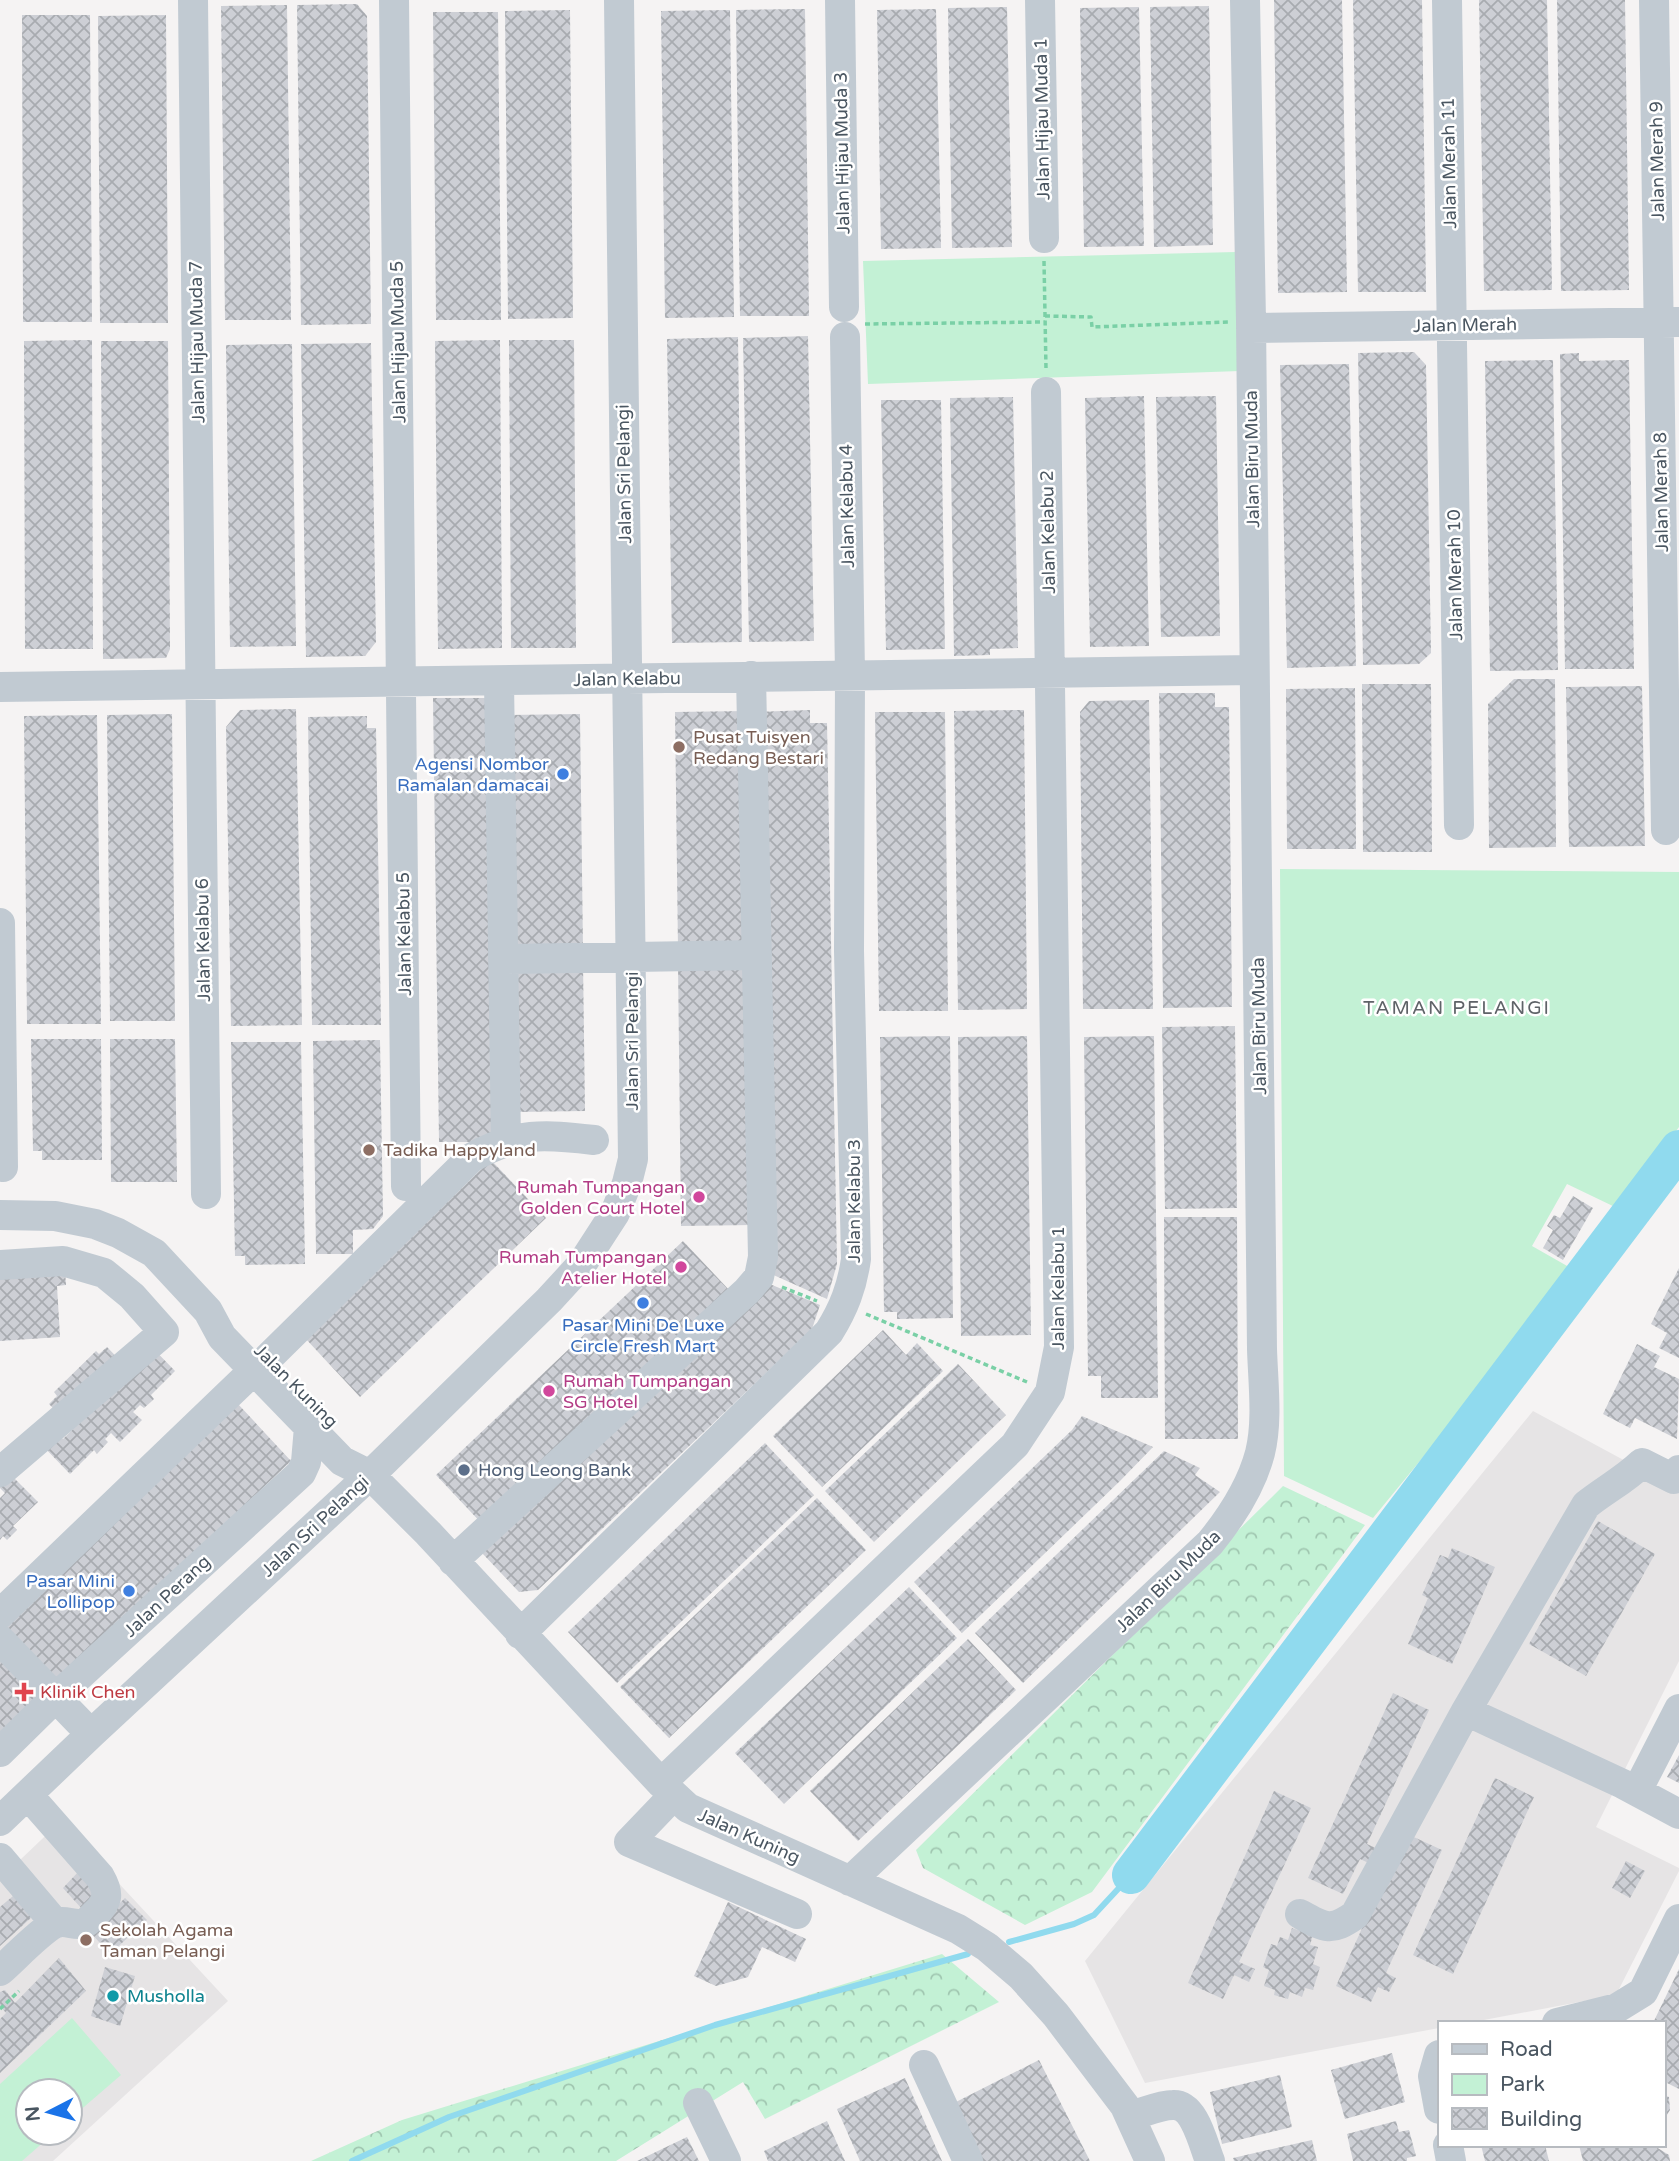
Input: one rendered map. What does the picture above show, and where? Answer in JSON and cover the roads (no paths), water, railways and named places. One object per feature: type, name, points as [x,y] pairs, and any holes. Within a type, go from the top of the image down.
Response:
[{"type":"street","name":"Jalan Hijau Muda 7","points":[[193,0],[200,685]]},
{"type":"street","name":"Jalan Hijau Muda 5","points":[[394,0],[401,683]]},
{"type":"street","name":"Jalan Sri Pelangi","points":[[0,1821],[370,1475],[549,1300],[582,1264],[615,1213],[627,1183],[633,1159],[632,957],[618,0]]},
{"type":"street","name":"Jalan Hijau Muda 3","points":[[841,0],[850,323]]},
{"type":"street","name":"Jalan Hijau Muda 1","points":[[1040,0],[1044,238]]},
{"type":"street","name":"Jalan Biru Muda","points":[[850,1881],[1210,1543],[1235,1512],[1261,1451],[1263,1373],[1245,0]]},
{"type":"street","name":"Jalan Merah 11","points":[[1447,0],[1451,325]]},
{"type":"street","name":"Jalan Merah 9","points":[[1654,0],[1669,322]]},
{"type":"street","name":"Jalan Merah","points":[[1251,324],[1669,322]]},
{"type":"street","name":"Jalan Merah 8","points":[[1666,830],[1669,322]]},
{"type":"street","name":"Jalan Kelabu 4","points":[[850,323],[850,675]]},
{"type":"street","name":"Jalan Merah 10","points":[[1451,325],[1459,825]]},
{"type":"street","name":"Jalan Kelabu 2","points":[[1046,392],[1051,672]]},
{"type":"street","name":"Jalan Kelabu","points":[[0,687],[1254,670]]},
{"type":"street","name":"Jalan Kelabu 1","points":[[797,1914],[629,1842],[667,1789],[1015,1445],[1050,1392],[1059,1347],[1051,672]]},
{"type":"street","name":"Jalan Kelabu 3","points":[[520,1634],[829,1332],[843,1309],[856,1259],[849,951],[850,675]]},
{"type":"street","points":[[453,1562],[759,1277],[763,1257],[751,676]]},
{"type":"street","points":[[499,682],[506,1142]]},
{"type":"street","name":"Jalan Kelabu 5","points":[[401,683],[406,1186]]},
{"type":"street","name":"Jalan Kelabu 6","points":[[200,685],[206,1194]]},
{"type":"street","points":[[0,923],[3,1167]]},
{"type":"street","points":[[503,959],[757,956]]},
{"type":"street","points":[[0,1614],[471,1158],[506,1142],[546,1135],[594,1140]]},
{"type":"street","name":"Jalan Kuning","points":[[0,1215],[55,1216],[95,1224],[118,1233],[154,1254],[204,1307],[232,1323],[309,1427],[342,1461],[370,1475],[667,1789],[688,1808],[708,1819],[926,1913],[987,1947],[1021,1976],[1056,2015],[1125,2106],[1150,2161]]},
{"type":"street","points":[[0,1265],[63,1261],[104,1273],[132,1296],[164,1332]]},
{"type":"street","points":[[0,1472],[164,1332],[204,1307]]},
{"type":"street","name":"Jalan Kuning","points":[[261,1364],[358,1447],[370,1475]]},
{"type":"street","name":"Jalan Perang","points":[[0,1752],[301,1472],[306,1462],[309,1427]]},
{"type":"street","points":[[1300,1914],[1322,1926],[1338,1927],[1356,1914],[1466,1711],[1586,1505],[1601,1493],[1624,1481],[1642,1463],[1677,1474]]},
{"type":"street","points":[[0,1640],[91,1734]]},
{"type":"street","points":[[1637,1791],[1679,1709]]},
{"type":"street","points":[[1466,1711],[1637,1791],[1679,1815]]},
{"type":"street","points":[[0,1971],[55,1923],[87,1922],[104,1905],[107,1889],[100,1877],[28,1795]]},
{"type":"street","points":[[0,1858],[55,1923]]},
{"type":"street","points":[[1565,2021],[1617,2008],[1643,1992],[1679,1919]]},
{"type":"street","points":[[1438,2058],[1433,2076],[1438,2104]]},
{"type":"street","points":[[924,2065],[968,2161]]},
{"type":"street","points":[[698,2104],[726,2161]]},
{"type":"street","points":[[1130,2116],[1169,2105],[1183,2107],[1190,2113],[1210,2161]]},
{"type":"waterway","points":[[1131,1875],[1679,1149]]},
{"type":"waterway","points":[[1009,1942],[1074,1924],[1094,1915],[1131,1875]]},
{"type":"waterway","points":[[352,2161],[449,2117],[715,2025],[968,1954]]},
{"type":"place","name":"Pusat Tuisyen Redang Bestari","points":[[679,747]]},
{"type":"place","name":"Agensi Nombor Ramalan damacai","points":[[563,774]]},
{"type":"place","name":"Tadika Happyland","points":[[369,1150]]},
{"type":"place","name":"Rumah Tumpangan Golden Court Hotel","points":[[699,1197]]},
{"type":"place","name":"Rumah Tumpangan Atelier Hotel","points":[[681,1267]]},
{"type":"place","name":"Pasar Mini De Luxe Circle Fresh Mart","points":[[643,1303]]},
{"type":"place","name":"Rumah Tumpangan SG Hotel","points":[[549,1391]]},
{"type":"place","name":"Hong Leong Bank","points":[[464,1470]]},
{"type":"place","name":"Pasar Mini Lollipop","points":[[129,1591]]},
{"type":"place","name":"Klinik Chen","points":[[24,1692]]},
{"type":"place","name":"Sekolah Agama Taman Pelangi","points":[[86,1940]]},
{"type":"place","name":"Musholla","points":[[113,1996]]},
{"type":"district","name":"TAMAN PELANGI","points":[[1457,1007]]}]
